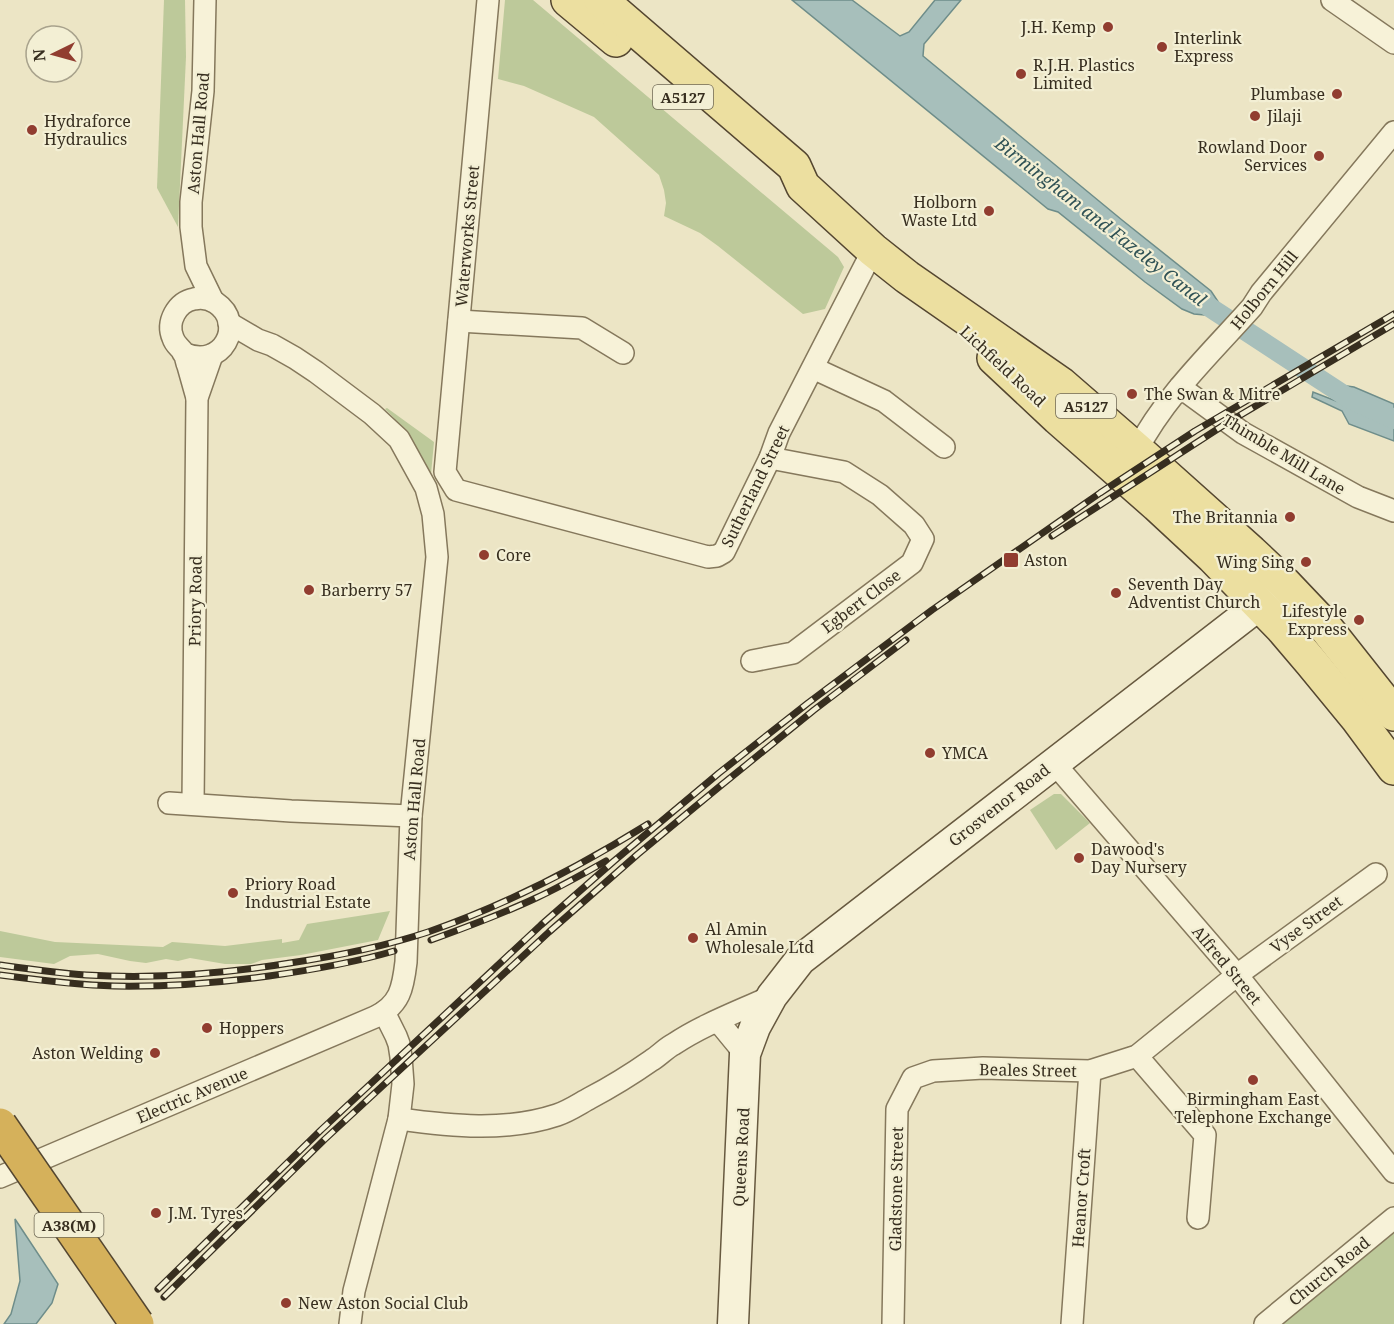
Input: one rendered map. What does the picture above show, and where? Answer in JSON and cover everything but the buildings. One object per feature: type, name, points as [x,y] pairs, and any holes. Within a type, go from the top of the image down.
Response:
[{"type":"highway","name":"A38(M)","points":[[0,1125],[137,1324]]},
{"type":"main road","name":"Lichfield Road","points":[[568,0],[782,180],[803,186]]},
{"type":"main road","name":"Lichfield Road","points":[[602,0],[794,166],[803,186],[873,250],[907,277],[1061,384],[1137,450],[1284,583],[1322,623],[1394,714]]},
{"type":"main road","name":"Lichfield Road","points":[[907,277],[1058,418],[1190,536],[1259,605],[1311,662],[1394,768]]},
{"type":"main road","name":"Grosvenor Road","points":[[772,996],[800,960],[1259,605],[1284,583]]},
{"type":"main road","name":"Queens Road","points":[[733,1324],[745,1054],[755,1027],[772,996]]},
{"type":"street","name":"Aston Hall Road","points":[[205,0],[203,91],[191,202],[192,244],[196,266],[213,301],[221,306],[229,323],[258,340],[272,345],[316,372],[372,414],[399,439],[426,488],[434,514],[437,556],[411,816],[405,975],[400,992],[389,1009],[384,1012]]},
{"type":"street","name":"Waterworks Street","points":[[445,472],[488,0]]},
{"type":"street","points":[[1332,0],[1394,43]]},
{"type":"street","name":"Holborn Hill","points":[[1137,450],[1147,430],[1180,387],[1252,307],[1261,293],[1394,132]]},
{"type":"street","name":"Sutherland Street","points":[[445,472],[456,490],[708,557],[717,556],[724,552],[770,458],[779,433],[873,250]]},
{"type":"street","name":"Aston Hall Road","points":[[183,352],[176,346],[170,327],[172,317],[185,302],[196,266]]},
{"type":"street","points":[[185,302],[204,298],[213,301]]},
{"type":"street","points":[[459,321],[582,328],[623,353]]},
{"type":"street","points":[[216,352],[226,342],[230,333],[229,323]]},
{"type":"street","points":[[183,352],[192,357],[202,357],[258,340]]},
{"type":"street","name":"Priory Road","points":[[183,352],[197,398],[193,804]]},
{"type":"street","name":"Priory Road","points":[[197,398],[216,352]]},
{"type":"street","points":[[813,368],[884,401],[944,447]]},
{"type":"street","name":"Thimble Mill Lane","points":[[1180,387],[1243,433],[1358,497],[1394,511]]},
{"type":"street","name":"Egbert Close","points":[[752,661],[793,653],[912,563],[923,539],[914,525],[880,495],[844,472],[770,458]]},
{"type":"street","name":"Alfred Street","points":[[1054,763],[1236,975],[1394,1172]]},
{"type":"street","points":[[170,803],[411,816]]},
{"type":"street","name":"Vyse Street","points":[[1236,975],[1376,874]]},
{"type":"street","name":"Beales Street","points":[[933,1071],[983,1068],[1090,1071],[1137,1056],[1236,975]]},
{"type":"street","name":"Grosvenor Road","points":[[399,1119],[444,1125],[494,1125],[529,1122],[555,1116],[606,1089],[674,1044],[772,996]]},
{"type":"street","points":[[350,1324],[354,1291],[399,1119],[403,1084],[396,1036],[384,1012]]},
{"type":"street","name":"Electric Avenue","points":[[0,1177],[384,1012]]},
{"type":"street","points":[[715,1022],[722,1026],[745,1054]]},
{"type":"street","points":[[1137,1056],[1205,1136],[1198,1218]]},
{"type":"street","name":"Gladstone Street","points":[[893,1324],[897,1109],[913,1078],[933,1071]]},
{"type":"street","name":"Heanor Croft","points":[[1072,1324],[1090,1071]]},
{"type":"street","name":"Church Road","points":[[1265,1324],[1394,1218]]},
{"type":"green space","points":[[164,0],[185,0],[186,57],[178,227],[157,188]]},
{"type":"green space","points":[[505,0],[533,0],[838,257],[844,267],[825,309],[803,314],[700,233],[664,216],[666,203],[659,175],[594,117],[524,86],[498,79]]},
{"type":"green space","points":[[387,408],[434,442],[431,474],[411,439],[385,409]]},
{"type":"green space","points":[[1054,794],[1061,794],[1090,823],[1056,850],[1030,810]]},
{"type":"green space","points":[[390,911],[378,940],[262,960],[251,964],[225,964],[190,958],[146,963],[98,954],[70,956],[54,964],[0,957],[0,931],[55,942],[163,947],[172,942],[225,946],[282,939],[282,943],[299,940],[307,924]]},
{"type":"green space","points":[[1394,1233],[1394,1324],[1282,1324]]},
{"type":"water","points":[[792,0],[852,0],[900,36],[909,32],[935,0],[961,0],[924,44],[923,56],[1211,291],[1225,312],[1219,318],[1194,314],[1182,309],[1058,212],[1048,209]]},
{"type":"water","points":[[1325,383],[1354,387],[1394,404],[1394,441],[1349,424],[1342,411],[1312,397],[1313,392],[1336,401]]},
{"type":"water","points":[[15,1219],[58,1284],[52,1303],[36,1324],[4,1324],[11,1314],[20,1281]]},
{"type":"waterway","name":"Birmingham and Fazeley Canal","points":[[1200,301],[1350,399],[1394,419]]},
{"type":"railway","points":[[158,1289],[321,1130],[541,925],[719,773],[932,610],[1100,493],[1195,431],[1394,314]]},
{"type":"railway","points":[[1052,536],[1227,423],[1394,324]]},
{"type":"railway","points":[[164,1297],[324,1140],[549,932],[719,787],[814,710],[906,640]]},
{"type":"railway","points":[[0,965],[86,975],[163,976],[265,967],[360,950],[428,932],[486,910],[569,870],[648,824]]},
{"type":"railway","points":[[431,940],[523,904],[606,861]]},
{"type":"railway","points":[[0,975],[100,985],[192,984],[300,971],[348,963],[394,951]]},
{"type":"place","name":"J.H. Kemp","points":[[1108,27]]},
{"type":"place","name":"Interlink Express","points":[[1162,47]]},
{"type":"place","name":"R.J.H. Plastics Limited","points":[[1021,74]]},
{"type":"place","name":"Plumbase","points":[[1337,94]]},
{"type":"place","name":"Jilaji","points":[[1255,116]]},
{"type":"place","name":"Hydraforce Hydraulics","points":[[32,130]]},
{"type":"place","name":"Rowland Door Services","points":[[1319,156]]},
{"type":"place","name":"Holborn Waste Ltd","points":[[989,211]]},
{"type":"place","name":"The Swan & Mitre","points":[[1132,394]]},
{"type":"place","name":"The Britannia","points":[[1290,517]]},
{"type":"place","name":"Core","points":[[484,555]]},
{"type":"place","name":"Aston","points":[[1011,560]]},
{"type":"place","name":"Wing Sing","points":[[1306,562]]},
{"type":"place","name":"Barberry 57","points":[[309,590]]},
{"type":"place","name":"Seventh Day Adventist Church","points":[[1116,593]]},
{"type":"place","name":"Lifestyle Express","points":[[1359,620]]},
{"type":"place","name":"YMCA","points":[[930,753]]},
{"type":"place","name":"Dawood's Day Nursery","points":[[1079,858]]},
{"type":"place","name":"Priory Road Industrial Estate","points":[[233,893]]},
{"type":"place","name":"Al Amin Wholesale Ltd","points":[[693,938]]},
{"type":"place","name":"Hoppers","points":[[207,1028]]},
{"type":"place","name":"Aston Welding","points":[[155,1053]]},
{"type":"place","name":"Birmingham East Telephone Exchange","points":[[1253,1080]]},
{"type":"place","name":"J.M. Tyres","points":[[156,1213]]},
{"type":"place","name":"New Aston Social Club","points":[[286,1303]]}]
